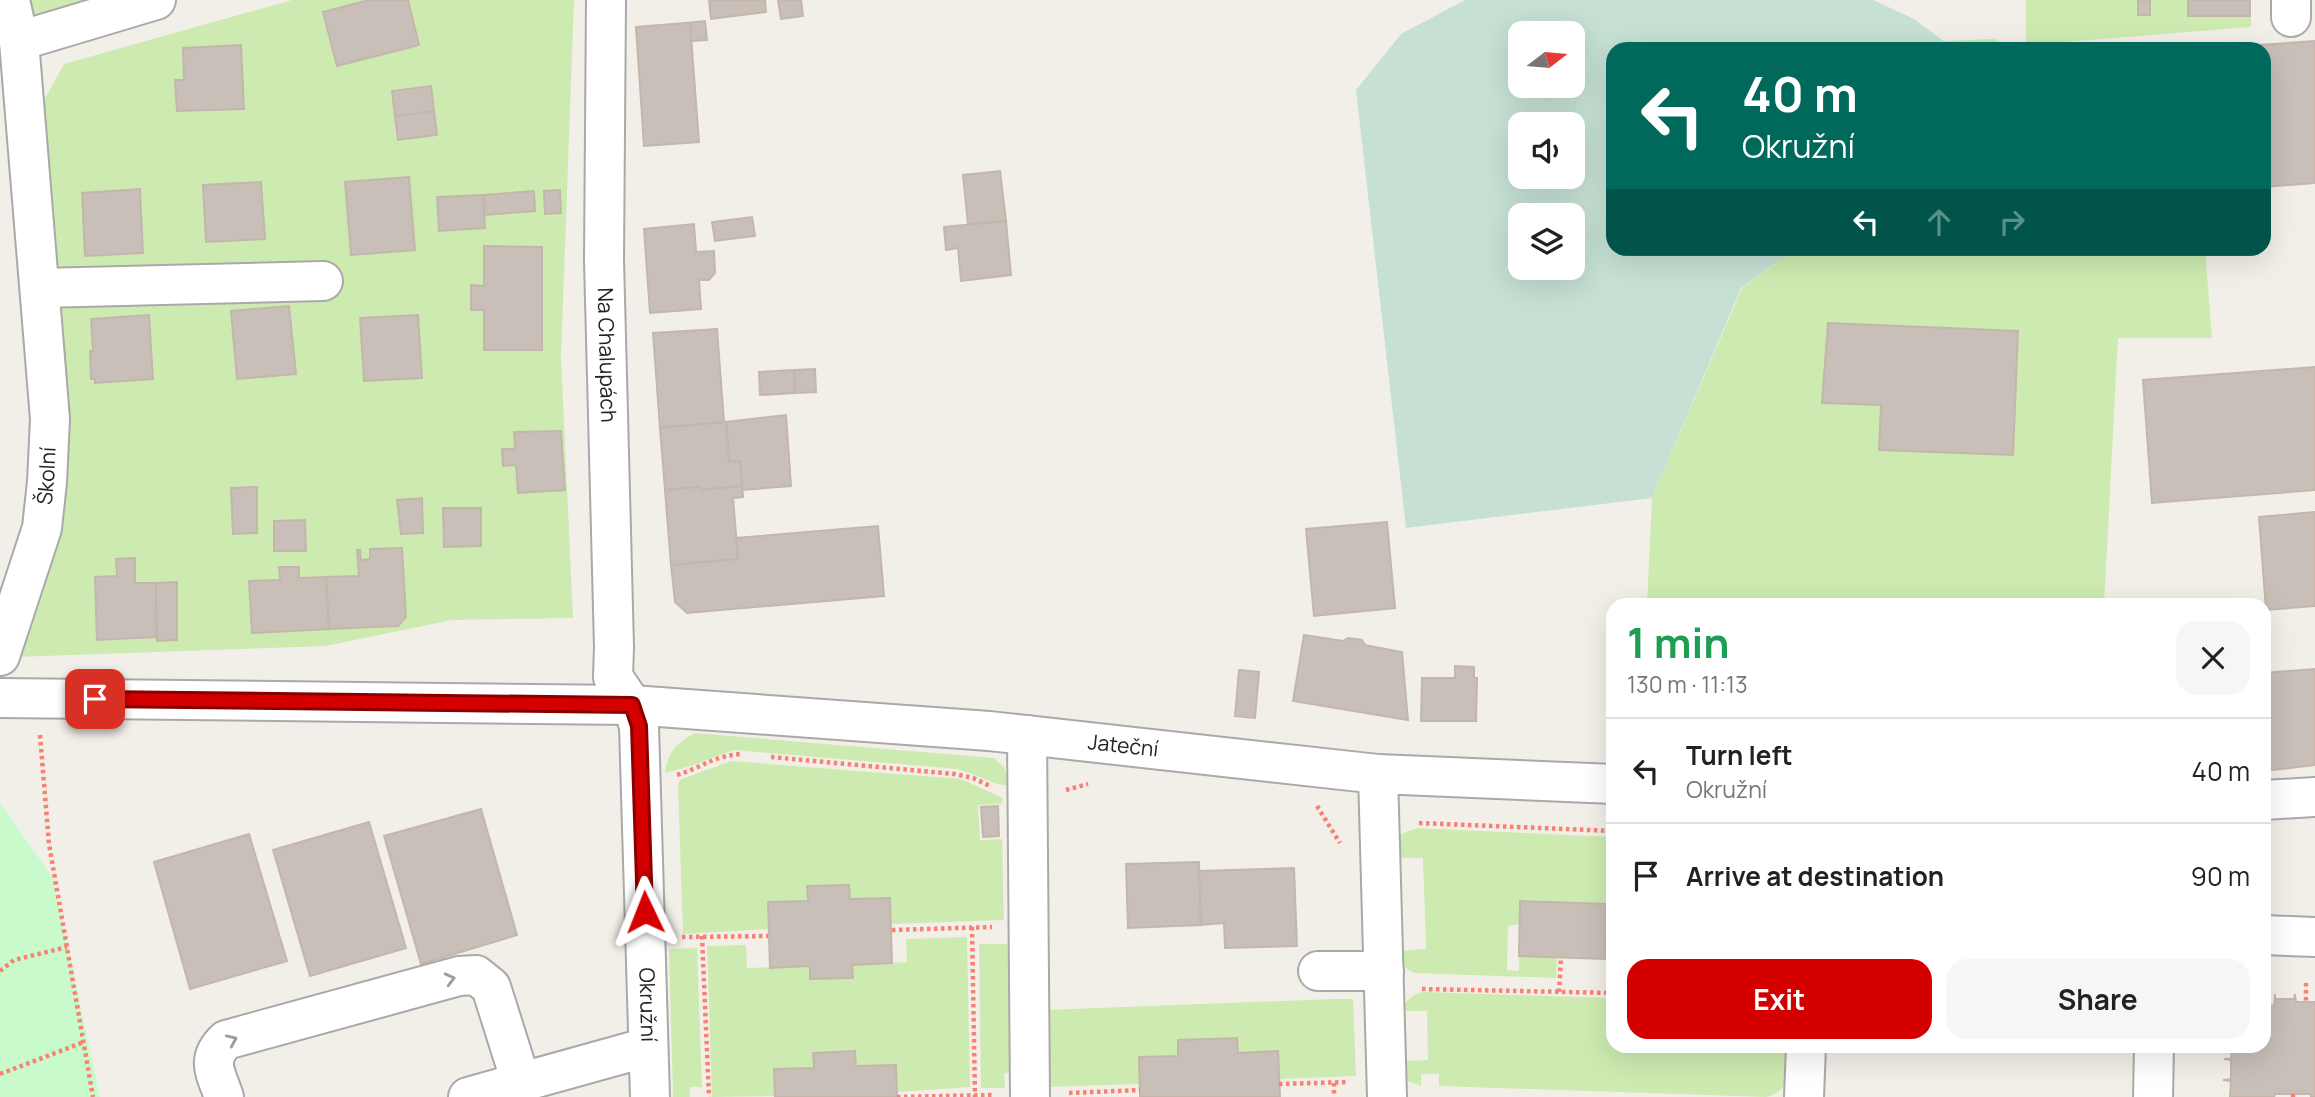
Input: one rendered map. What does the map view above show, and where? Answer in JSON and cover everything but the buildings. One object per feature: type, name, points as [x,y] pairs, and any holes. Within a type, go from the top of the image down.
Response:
[{"type":"street","name":"Školní","points":[[0,656],[42,527],[50,419],[19,41],[10,0]]},
{"type":"street","points":[[19,41],[156,0]]},
{"type":"street","name":"Na Chalupách","points":[[606,0],[604,260],[613,677],[632,705]]},
{"type":"street","points":[[40,288],[323,281]]},
{"type":"street","points":[[0,698],[632,705]]},
{"type":"street","name":"Jateční","points":[[632,705],[1027,735],[1378,774],[1606,784]]},
{"type":"street","name":"Okružní","points":[[632,705],[639,726],[650,1097]]},
{"type":"street","points":[[1027,735],[1030,1096]]},
{"type":"street","points":[[1372,1090],[1384,980],[1378,774]]},
{"type":"street","points":[[2271,800],[2315,797]]},
{"type":"street","points":[[2271,935],[2315,937]]},
{"type":"street","points":[[1318,971],[1384,980]]},
{"type":"street","points":[[224,1097],[213,1062],[216,1050],[226,1040],[459,976],[476,975],[491,987],[521,1082]]},
{"type":"street","points":[[468,1097],[648,1047]]},
{"type":"street","points":[[1804,1097],[1806,1053]]},
{"type":"street","points":[[2153,1097],[2154,1053]]},
{"type":"path","points":[[41,698],[39,730],[48,844],[93,1097]]},
{"type":"path","points":[[673,777],[719,756],[753,755]]},
{"type":"path","points":[[767,757],[954,774],[973,778],[995,789]]},
{"type":"path","points":[[1380,822],[1606,831]]},
{"type":"path","points":[[892,929],[1028,926]]},
{"type":"path","points":[[972,927],[975,1096]]},
{"type":"path","points":[[709,1097],[702,936],[768,936]]},
{"type":"path","points":[[0,971],[14,960],[67,947]]},
{"type":"path","points":[[1559,992],[1561,958]]},
{"type":"path","points":[[1384,980],[1606,993]]},
{"type":"path","points":[[2305,983],[2306,1002]]},
{"type":"path","points":[[0,1073],[84,1042]]},
{"type":"path","points":[[1334,1083],[1335,1097]]},
{"type":"path","points":[[1279,1084],[1334,1083],[1372,1090]]},
{"type":"path","points":[[897,1097],[1078,1095],[1140,1090]]},
{"type":"green space","points":[[27,0],[86,0],[31,17]]},
{"type":"green space","points":[[292,0],[574,0],[561,357],[573,618],[452,620],[326,646],[15,657],[51,568],[69,421],[38,111],[64,64]]},
{"type":"green space","points":[[1465,0],[1873,0],[1914,19],[1945,42],[1606,42],[1606,256],[1785,256],[1741,288],[1652,498],[1406,528],[1356,90],[1401,34]]},
{"type":"green space","points":[[2026,0],[2251,0],[2251,27],[2064,42],[2026,42]]},
{"type":"green space","points":[[1993,39],[2002,42],[1945,42]]},
{"type":"green space","points":[[1785,256],[2206,256],[2212,338],[2118,338],[2104,598],[1647,598],[1652,498],[1742,288]]},
{"type":"green space","points":[[694,733],[994,758],[1004,767],[1011,786],[997,784],[958,769],[734,750],[665,773],[668,759],[674,749]]},
{"type":"green space","points":[[731,761],[961,779],[1003,798],[1001,804],[978,805],[980,840],[1002,839],[1004,920],[892,924],[890,898],[850,899],[849,885],[808,886],[808,901],[768,903],[768,929],[683,934],[678,785],[680,780]]},
{"type":"green space","points":[[0,803],[53,878],[100,1097],[0,1097]]},
{"type":"green space","points":[[1417,828],[1606,837],[1606,904],[1520,903],[1520,924],[1508,926],[1507,970],[1519,971],[1519,956],[1557,958],[1556,978],[1415,973],[1405,967],[1399,951],[1426,949],[1423,858],[1398,858],[1398,835]]},
{"type":"green space","points":[[967,937],[970,1087],[896,1092],[896,1065],[856,1066],[855,1051],[814,1053],[814,1068],[774,1070],[775,1096],[712,1097],[707,946],[746,945],[747,968],[810,966],[811,979],[852,978],[852,965],[907,962],[906,939]]},
{"type":"green space","points":[[979,944],[1013,944],[1015,1072],[1004,1073],[1005,1088],[981,1088]]},
{"type":"green space","points":[[697,948],[702,1087],[690,1087],[690,1097],[673,1097],[669,949]]},
{"type":"green space","points":[[1422,992],[1606,998],[1606,1053],[1790,1053],[1789,1071],[1781,1089],[1766,1097],[1439,1086],[1439,1074],[1421,1074],[1421,1086],[1408,1081],[1403,1061],[1428,1060],[1427,1011],[1402,1011],[1409,999]]},
{"type":"green space","points":[[1353,999],[1356,1076],[1279,1079],[1238,1053],[1237,1038],[1178,1040],[1178,1056],[1139,1057],[1139,1084],[1046,1087],[1045,1010]]},
{"type":"route","points":[[95,699],[632,705],[639,726],[645,912]]}]
